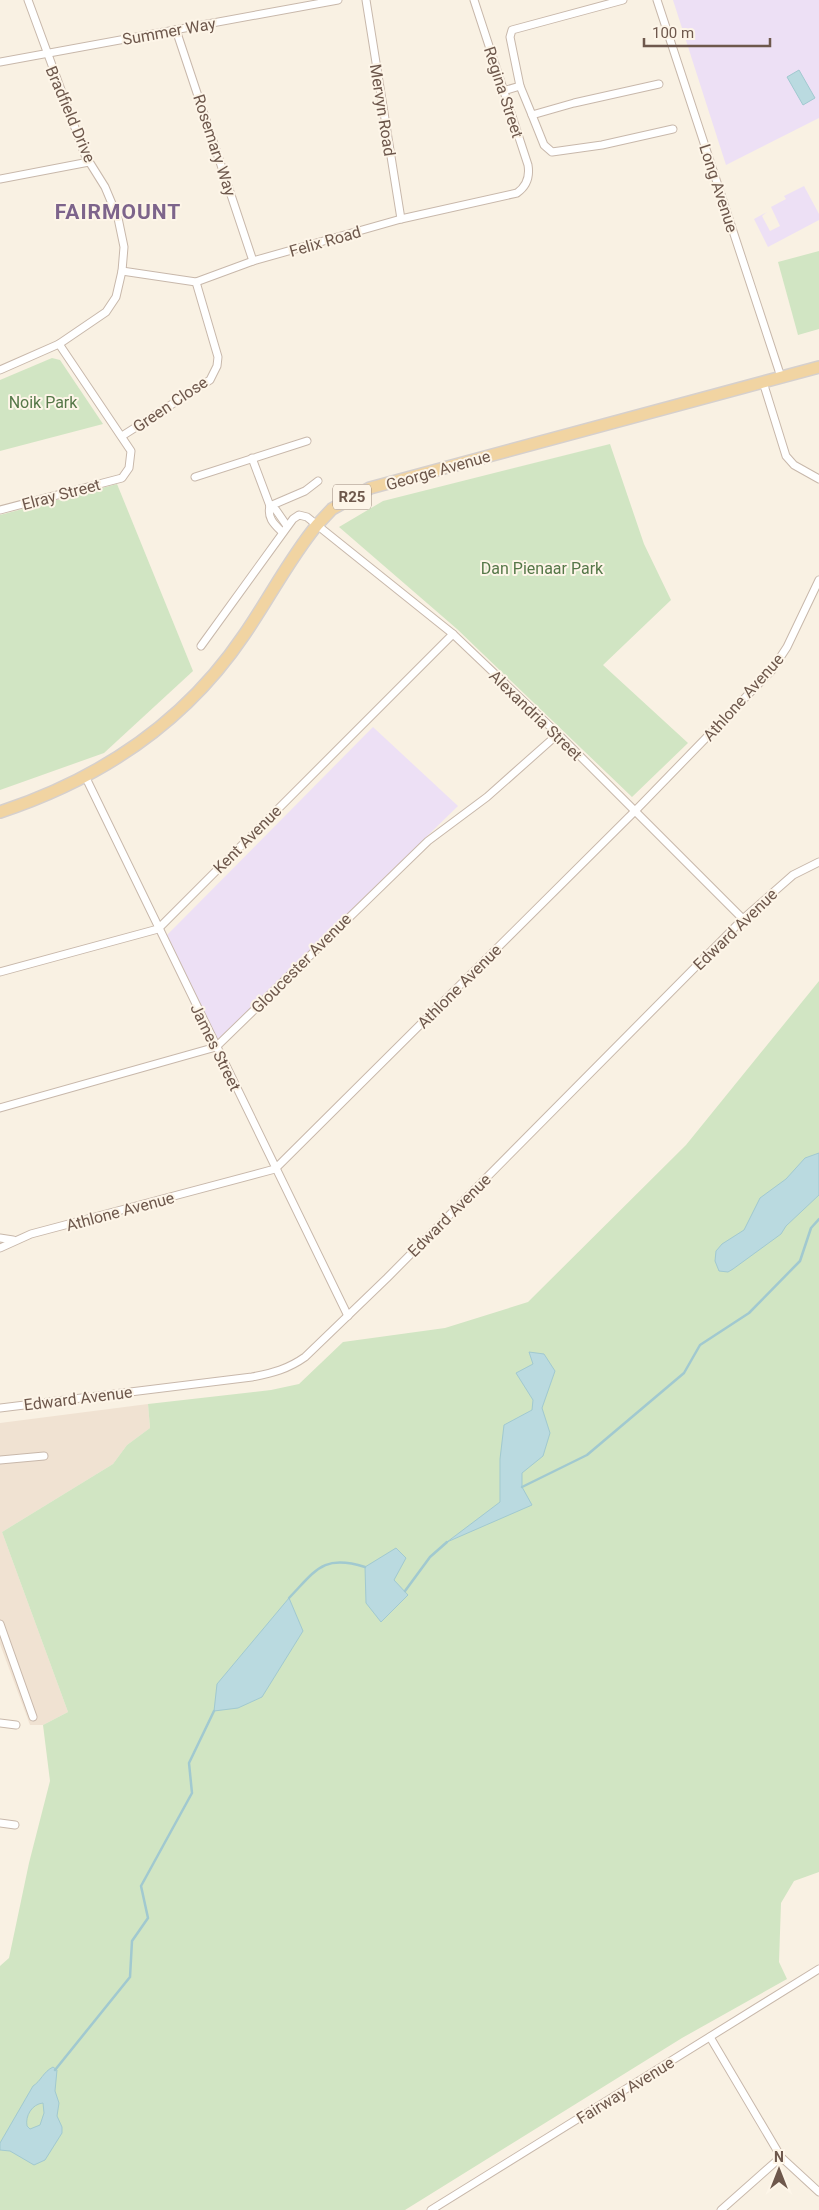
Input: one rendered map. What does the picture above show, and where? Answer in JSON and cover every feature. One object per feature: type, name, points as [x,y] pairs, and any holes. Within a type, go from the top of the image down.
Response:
[{"type":"main road","name":"George Avenue","points":[[0,812],[86,778],[148,736],[190,701],[210,679],[243,636],[317,525],[332,509],[370,488],[819,367]]},
{"type":"street","name":"Bradfield Drive","points":[[0,370],[59,344],[100,318],[110,309],[116,297],[122,271],[124,243],[118,218],[105,187],[89,162],[46,54],[28,0]]},
{"type":"street","name":"Summer Way","points":[[0,62],[338,0]]},
{"type":"street","name":"Mervyn Road","points":[[366,0],[401,219]]},
{"type":"street","name":"Regina Street","points":[[474,0],[528,165],[529,178],[526,184]]},
{"type":"street","points":[[623,0],[510,31],[520,86],[544,145],[552,152],[602,145],[673,129]]},
{"type":"street","name":"Long Avenue","points":[[658,0],[780,377]]},
{"type":"street","name":"Rosemary Way","points":[[176,30],[253,261]]},
{"type":"street","points":[[532,115],[579,101],[658,84]]},
{"type":"street","points":[[503,90],[520,86]]},
{"type":"street","points":[[0,179],[89,162]]},
{"type":"street","name":"Felix Road","points":[[122,271],[196,282],[253,261],[401,219],[517,193],[526,184]]},
{"type":"street","name":"Green Close","points":[[122,436],[210,380],[215,372],[218,357],[196,282]]},
{"type":"street","name":"Green Close","points":[[59,344],[131,451],[132,459],[129,468],[122,478]]},
{"type":"street","points":[[763,382],[786,456],[794,465],[819,479]]},
{"type":"street","points":[[195,477],[307,441]]},
{"type":"street","points":[[252,458],[270,506],[269,513],[272,521],[285,529]]},
{"type":"street","name":"Elray Street","points":[[0,510],[122,478]]},
{"type":"street","points":[[270,506],[296,496],[318,481]]},
{"type":"street","points":[[270,506],[276,510],[285,529]]},
{"type":"street","name":"Alexandria Street","points":[[285,529],[292,518],[299,515],[307,517],[453,634],[558,734],[743,919]]},
{"type":"street","points":[[201,646],[285,529]]},
{"type":"street","name":"Athlone Avenue","points":[[0,1248],[13,1240],[275,1169],[634,812],[778,664],[819,580]]},
{"type":"street","name":"Kent Avenue","points":[[0,972],[158,929],[453,634]]},
{"type":"street","name":"Gloucester Avenue","points":[[0,1108],[216,1047],[428,841],[487,797],[558,734]]},
{"type":"street","name":"James Street","points":[[86,778],[348,1316]]},
{"type":"street","name":"Edward Avenue","points":[[0,1408],[279,1372],[305,1357],[743,919],[793,875],[819,862]]},
{"type":"street","points":[[0,1238],[13,1240]]},
{"type":"street","points":[[0,1460],[44,1456]]},
{"type":"street","points":[[0,1624],[33,1717]]},
{"type":"street","points":[[0,1723],[16,1725]]},
{"type":"street","points":[[0,1823],[15,1825]]},
{"type":"street","name":"Fairway Avenue","points":[[431,2210],[819,1969]]},
{"type":"street","points":[[710,2037],[782,2157],[819,2192]]},
{"type":"street","points":[[721,2210],[782,2157]]},
{"type":"shaded area","points":[[673,0],[819,0],[819,118],[726,165]]},
{"type":"shaded area","points":[[804,186],[819,214],[819,220],[768,247],[754,219],[767,212],[762,216],[770,231],[780,226],[771,207],[786,199],[784,196]]},
{"type":"shaded area","points":[[373,727],[458,806],[218,1040],[167,935]]},
{"type":"shaded area","points":[[148,1404],[150,1428],[127,1445],[113,1464],[2,1532],[68,1712],[43,1725],[30,1725],[0,1644],[0,1423]]},
{"type":"green space","points":[[819,251],[819,329],[798,335],[778,262]]},
{"type":"green space","name":"Noik Park","points":[[52,358],[60,360],[103,424],[0,451],[0,380]]},
{"type":"green space","name":"Dan Pienaar Park","points":[[610,444],[644,544],[671,600],[603,665],[688,743],[632,797],[457,629],[339,527],[383,501]]},
{"type":"green space","points":[[117,484],[193,671],[104,753],[0,790],[0,515]]},
{"type":"green space","points":[[819,981],[819,1872],[794,1881],[781,1903],[779,1962],[787,1979],[682,2038],[405,2210],[0,2210],[0,1966],[9,1958],[29,1863],[50,1781],[43,1725],[68,1712],[2,1532],[113,1464],[127,1445],[150,1428],[148,1404],[271,1390],[299,1384],[343,1342],[445,1328],[528,1302],[686,1145]]},
{"type":"water","points":[[799,70],[815,98],[803,105],[787,77]]},
{"type":"water","points":[[819,1153],[819,1195],[786,1226],[781,1234],[728,1272],[719,1271],[715,1261],[716,1251],[722,1244],[744,1230],[760,1198],[786,1179],[805,1158]]},
{"type":"water","points":[[529,1352],[544,1354],[555,1371],[542,1408],[550,1433],[543,1456],[522,1473],[522,1487],[532,1505],[447,1542],[500,1502],[500,1459],[504,1425],[532,1410],[533,1400],[516,1373],[533,1364]]},
{"type":"water","points":[[396,1548],[406,1558],[394,1580],[408,1595],[381,1622],[366,1603],[365,1567]]},
{"type":"water","points":[[289,1598],[303,1631],[262,1697],[238,1708],[214,1711],[217,1684]]},
{"type":"water","points":[[53,2067],[57,2070],[55,2091],[59,2103],[57,2116],[62,2127],[62,2133],[45,2160],[34,2165],[10,2151],[0,2150],[0,2143],[33,2086]],"holes":[[[43,2103],[44,2113],[40,2125],[30,2129],[27,2126],[28,2115],[33,2108]]]},
{"type":"waterway","points":[[522,1487],[587,1455],[684,1373],[700,1345],[749,1313],[800,1261],[811,1228],[819,1219]]},
{"type":"waterway","points":[[405,1591],[430,1557],[447,1542]]},
{"type":"waterway","points":[[289,1598],[321,1567],[339,1562],[365,1567]]},
{"type":"waterway","points":[[55,2070],[130,1977],[132,1941],[148,1918],[141,1886],[192,1793],[189,1763],[214,1711]]},
{"type":"district","name":"FAIRMOUNT","points":[[118,212]]}]
